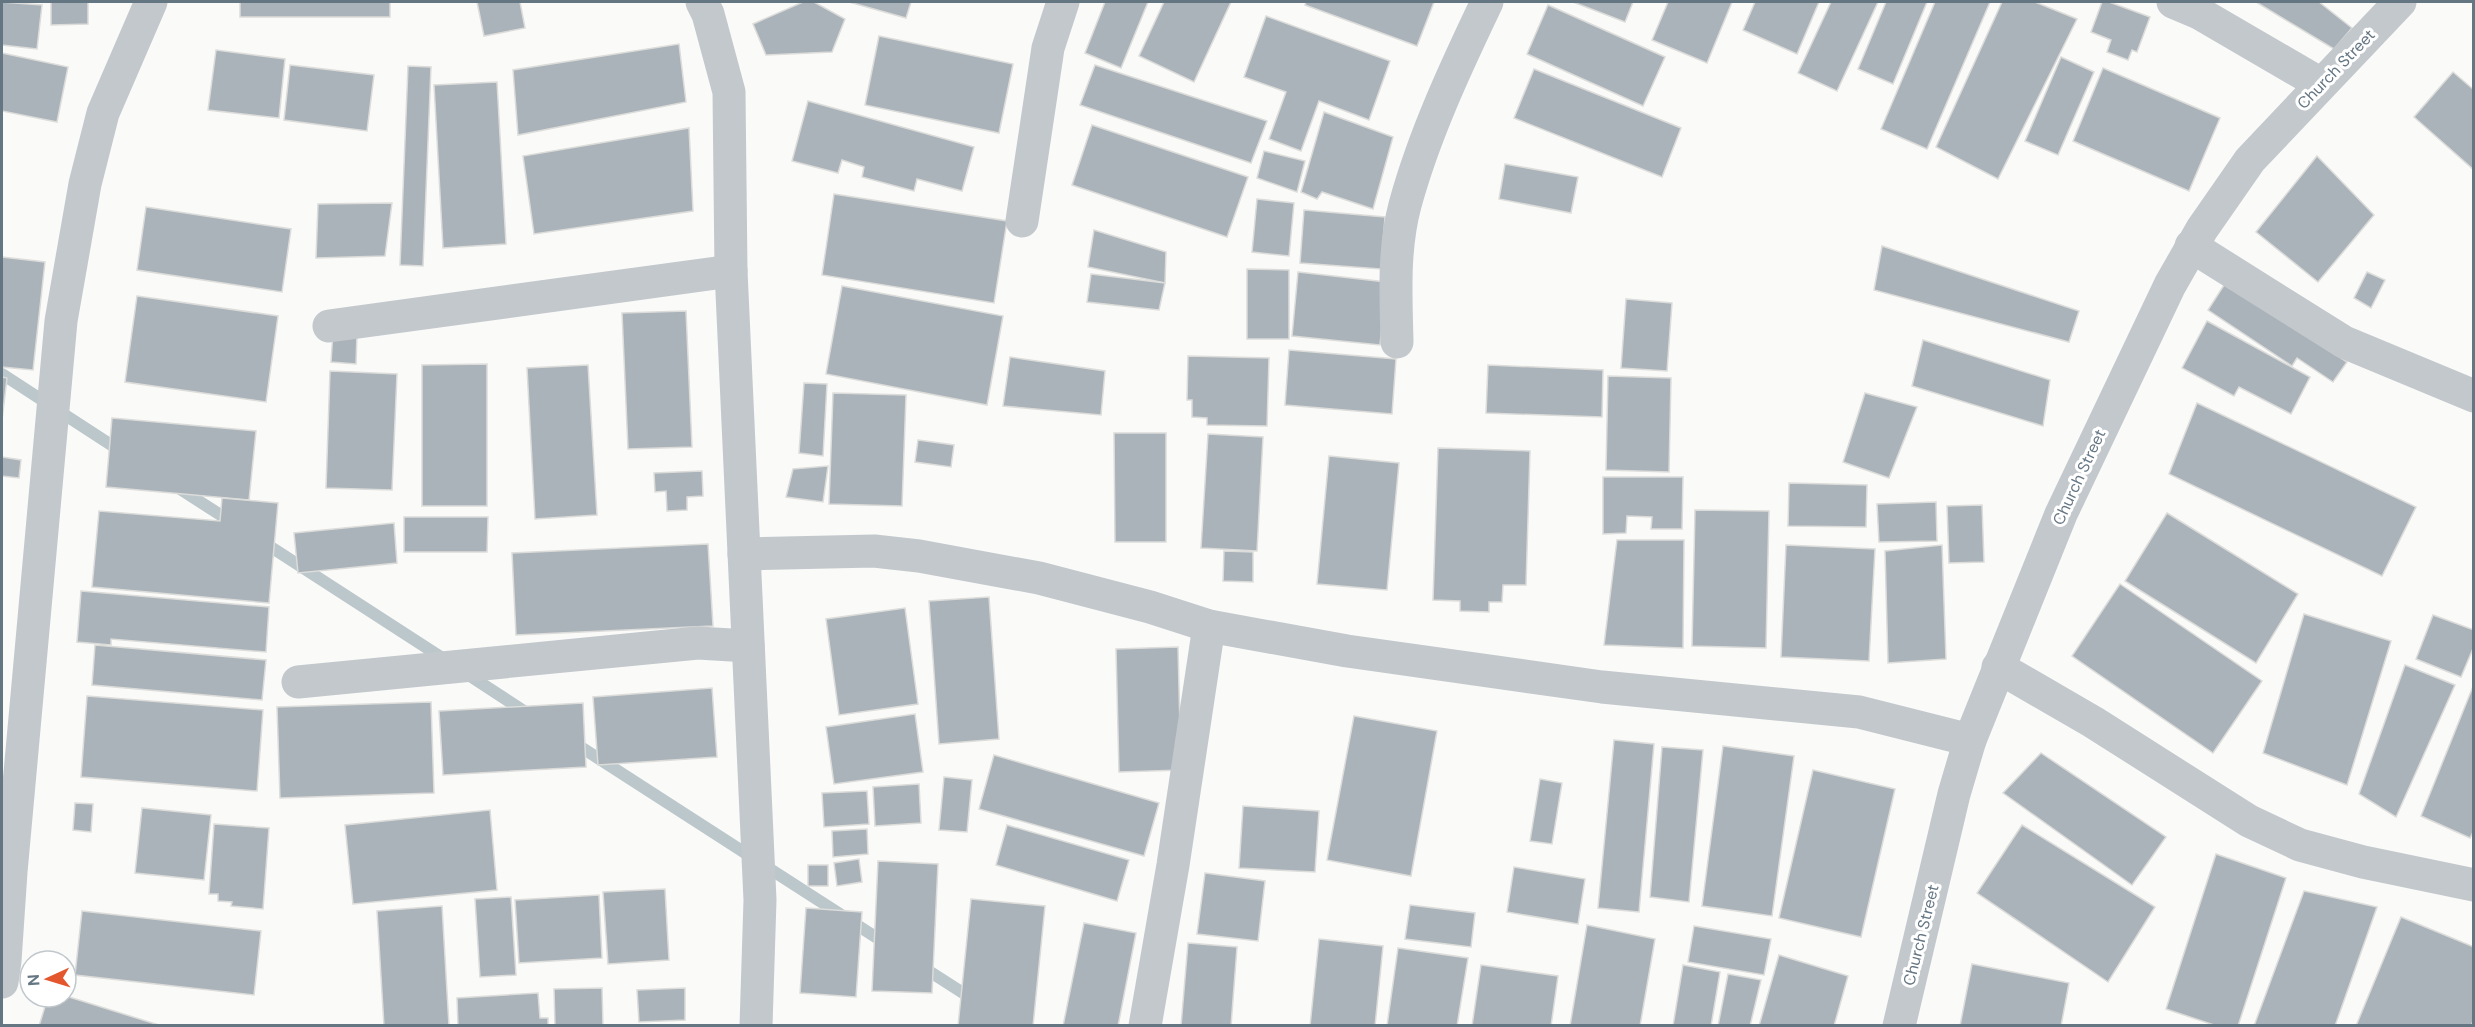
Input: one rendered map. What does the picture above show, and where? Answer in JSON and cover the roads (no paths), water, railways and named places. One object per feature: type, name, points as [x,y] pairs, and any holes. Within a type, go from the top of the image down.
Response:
[{"type":"street","points":[[2,982],[61,321],[85,184],[103,113],[151,2]]},
{"type":"street","points":[[702,2],[708,14],[729,92],[731,271],[760,900],[757,1025]]},
{"type":"street","points":[[1022,221],[1048,48],[1062,2]]},
{"type":"street","points":[[1397,342],[1395,274],[1405,207],[1440,105],[1488,2]]},
{"type":"street","points":[[2173,2],[2199,13],[2321,84]]},
{"type":"street","name":"Church Street","points":[[1899,1026],[1954,794],[1970,740],[2061,514],[2165,295],[2191,246],[2250,160],[2400,2]]},
{"type":"street","points":[[2191,246],[2344,342],[2474,396]]},
{"type":"street","points":[[329,327],[731,271]]},
{"type":"street","points":[[744,554],[874,551],[919,556],[1039,578],[1150,607],[1209,626],[1347,651],[1602,687],[1859,712],[1970,740]]},
{"type":"street","points":[[1145,1026],[1173,866],[1209,626]]},
{"type":"street","points":[[298,682],[698,643],[748,646]]},
{"type":"street","points":[[1998,668],[2093,722],[2248,821],[2300,845],[2363,862],[2474,885]]},
{"type":"waterway","points":[[2,374],[122,452]]},
{"type":"waterway","points":[[177,487],[233,523]]},
{"type":"waterway","points":[[260,540],[447,661]]},
{"type":"waterway","points":[[464,672],[530,715]]},
{"type":"waterway","points":[[573,742],[888,945]]},
{"type":"waterway","points":[[921,966],[974,1000]]}]
